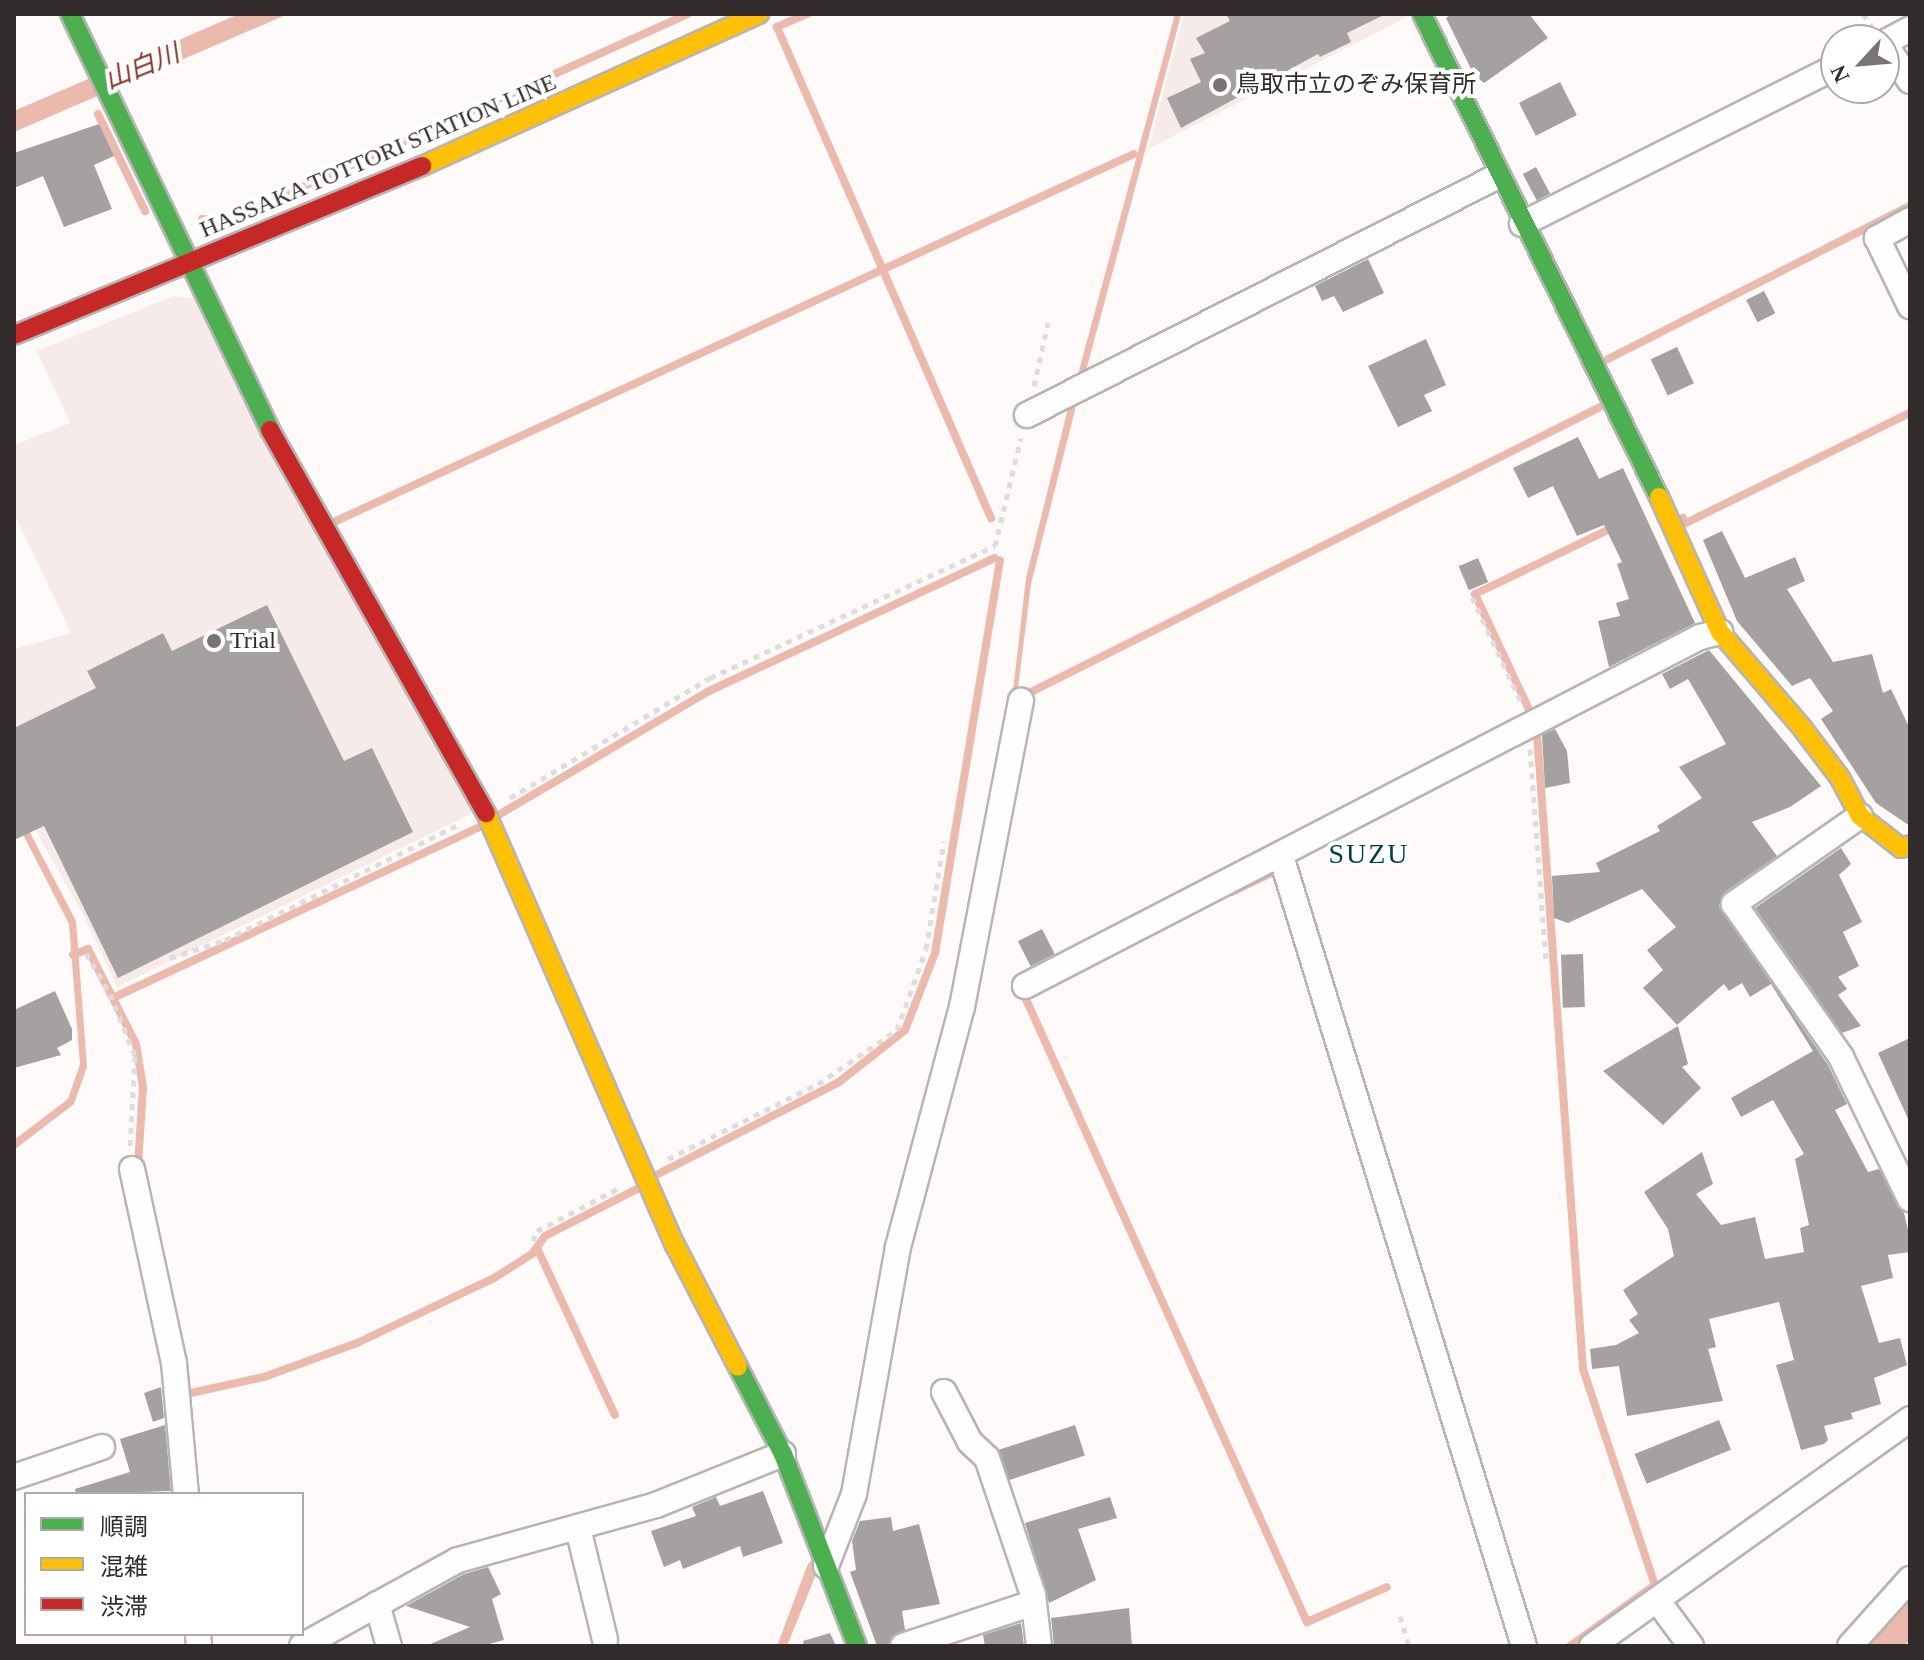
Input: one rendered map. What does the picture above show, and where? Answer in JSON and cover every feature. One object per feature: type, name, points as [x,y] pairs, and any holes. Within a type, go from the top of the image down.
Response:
[{"type":"street","points":[[70,14],[262,416],[485,811],[644,1173],[783,1454],[857,1646]]},
{"type":"street","name":"HASSAKA TOTTORI STATION LINE","points":[[14,335],[382,184],[759,14]]},
{"type":"street","points":[[1422,14],[1498,176],[1688,555],[1720,632],[1803,729],[1840,778],[1860,816],[1901,848],[1910,845]]},
{"type":"street","points":[[1522,224],[1820,75]]},
{"type":"street","points":[[1027,415],[1498,176]]},
{"type":"street","points":[[1910,220],[1877,238],[1910,306]]},
{"type":"street","points":[[1025,986],[1281,856],[1530,724],[1720,632]]},
{"type":"street","points":[[826,1566],[854,1494],[898,1247],[962,1007],[1021,701]]},
{"type":"street","points":[[1860,816],[1734,904],[1841,1057],[1910,1199]]},
{"type":"street","points":[[1281,856],[1524,1646]]},
{"type":"street","points":[[132,1169],[174,1363],[186,1492]]},
{"type":"street","points":[[944,1392],[970,1442],[987,1458],[1033,1603],[1039,1646]]},
{"type":"street","points":[[1592,1646],[1910,1419]]},
{"type":"street","points":[[14,1477],[102,1447]]},
{"type":"street","points":[[302,1646],[458,1560],[656,1505],[783,1454]]},
{"type":"street","points":[[578,1528],[605,1640]]},
{"type":"street","points":[[1850,1646],[1910,1579]]},
{"type":"street","points":[[1657,1600],[1691,1646]]},
{"type":"street","points":[[903,1646],[1033,1603]]},
{"type":"street","points":[[377,1604],[389,1646]]},
{"type":"path","points":[[170,958],[225,940],[485,811],[710,678],[995,546],[1048,323]]},
{"type":"path","points":[[1472,597],[1530,724],[1546,963]]},
{"type":"path","points":[[533,1241],[537,1231],[818,1084],[897,1030],[926,949],[944,841]]},
{"type":"path","points":[[86,953],[110,994],[135,1056],[132,1169]]},
{"type":"path","points":[[1400,1616],[1409,1646]]},
{"type":"shaded area","name":"鳥取市立のぞみ保育所","points":[[1184,14],[1405,14],[1407,17],[1148,149]]},
{"type":"shaded area","name":"Trial","points":[[173,296],[200,299],[479,810],[117,987],[83,914],[14,793],[14,649],[71,633],[14,513],[14,445],[70,423],[37,351]]},
{"type":"water","name":"山白川","points":[[239,14],[288,14],[14,132],[14,111]]},
{"type":"water","points":[[1175,14],[1181,14],[1121,241],[1084,378],[1076,382]]},
{"type":"water","points":[[1078,398],[1031,584],[1014,720],[961,989],[893,1248],[851,1488],[787,1646],[777,1646],[807,1566],[825,1541],[844,1490],[887,1247],[960,968],[1013,691],[1026,578],[1070,400]]},
{"type":"water","points":[[14,802],[76,921],[87,1067],[74,1104],[14,1150],[14,1140],[68,1099],[80,1064],[69,924],[14,817]]},
{"type":"water","points":[[1910,1586],[1910,1640],[1904,1646],[1857,1646]]},
{"type":"building","name":"鳥取市立のぞみ保育所","points":[[1226,14],[1386,14],[1347,33],[1351,42],[1320,57],[1318,54],[1181,128],[1167,98],[1201,82],[1190,59],[1205,53],[1196,38],[1230,21]]},
{"type":"building","points":[[1451,14],[1529,14],[1548,38],[1484,83],[1474,75],[1446,18]]},
{"type":"building","points":[[1560,82],[1577,115],[1536,136],[1519,103]]},
{"type":"building","points":[[99,124],[114,156],[94,165],[112,209],[64,227],[43,176],[14,188],[14,153]]},
{"type":"building","points":[[1536,167],[1550,193],[1537,201],[1523,174]]},
{"type":"building","points":[[1368,259],[1384,293],[1343,312],[1334,296],[1322,301],[1315,286]]},
{"type":"building","points":[[1764,291],[1775,313],[1758,322],[1746,300]]},
{"type":"building","points":[[1426,339],[1446,385],[1424,395],[1432,411],[1398,427],[1368,366]]},
{"type":"building","points":[[1677,347],[1694,383],[1668,396],[1651,359]]},
{"type":"building","points":[[1578,437],[1599,479],[1623,468],[1695,623],[1609,667],[1598,621],[1620,616],[1616,603],[1629,599],[1617,564],[1622,562],[1604,525],[1577,536],[1553,486],[1528,498],[1513,468]]},
{"type":"building","points":[[1722,531],[1745,578],[1795,557],[1805,581],[1787,589],[1833,662],[1872,654],[1883,693],[1891,689],[1910,729],[1910,826],[1876,803],[1821,719],[1833,711],[1810,678],[1792,686],[1737,621],[1703,540]]},
{"type":"building","points":[[1478,558],[1488,582],[1469,590],[1459,566]]},
{"type":"building","points":[[267,605],[344,761],[372,748],[413,832],[118,978],[44,826],[14,840],[14,728],[96,688],[87,671],[163,633],[172,651]]},
{"type":"building","points":[[1709,650],[1821,786],[1790,807],[1752,822],[1777,856],[1725,892],[1719,906],[1828,1065],[1847,1104],[1835,1110],[1868,1172],[1879,1169],[1904,1213],[1910,1238],[1910,1252],[1888,1255],[1893,1278],[1861,1286],[1879,1343],[1900,1338],[1907,1365],[1874,1378],[1881,1404],[1851,1413],[1853,1419],[1824,1426],[1828,1440],[1801,1450],[1776,1365],[1794,1360],[1779,1302],[1709,1319],[1716,1347],[1708,1349],[1723,1401],[1627,1416],[1619,1366],[1592,1369],[1590,1349],[1616,1345],[1639,1333],[1629,1320],[1638,1314],[1623,1290],[1674,1256],[1668,1229],[1644,1192],[1702,1152],[1713,1184],[1696,1194],[1721,1225],[1755,1217],[1765,1259],[1804,1252],[1800,1228],[1809,1225],[1795,1159],[1804,1154],[1773,1100],[1741,1117],[1731,1098],[1813,1051],[1771,984],[1750,997],[1742,983],[1729,991],[1724,984],[1677,1025],[1643,988],[1663,970],[1647,950],[1676,927],[1642,889],[1568,923],[1554,918],[1552,876],[1600,872],[1596,863],[1660,831],[1657,826],[1702,798],[1679,767],[1726,744],[1688,679],[1670,689],[1662,674]]},
{"type":"building","points":[[1555,729],[1567,751],[1570,783],[1545,788],[1542,735]]},
{"type":"building","points":[[1841,848],[1851,864],[1839,875],[1862,922],[1843,932],[1859,966],[1838,977],[1847,989],[1838,995],[1861,1026],[1842,1033],[1755,908]]},
{"type":"building","points":[[1042,929],[1055,954],[1031,966],[1018,941]]},
{"type":"building","points":[[1583,954],[1585,1007],[1563,1008],[1561,955]]},
{"type":"building","points":[[55,991],[72,1029],[72,1040],[57,1048],[61,1055],[14,1068],[14,1010]]},
{"type":"building","points":[[1678,1026],[1688,1064],[1682,1067],[1701,1088],[1663,1125],[1603,1071]]},
{"type":"building","points":[[1910,1038],[1910,1123],[1878,1053]]},
{"type":"building","points":[[161,1387],[164,1418],[153,1422],[144,1393]]},
{"type":"building","points":[[1719,1420],[1731,1450],[1647,1484],[1635,1454]]},
{"type":"building","points":[[165,1425],[171,1491],[76,1492],[75,1489],[130,1472],[120,1439]]},
{"type":"building","points":[[1075,1425],[1085,1455],[1009,1480],[999,1450]]},
{"type":"building","points":[[763,1491],[783,1543],[743,1557],[740,1546],[683,1569],[680,1560],[664,1567],[651,1531],[696,1516],[692,1507],[716,1497],[720,1506]]},
{"type":"building","points":[[1110,1497],[1117,1518],[1078,1529],[1096,1580],[1049,1603],[1025,1523]]},
{"type":"building","points":[[891,1517],[893,1531],[919,1524],[940,1604],[902,1611],[905,1630],[888,1644],[877,1646],[850,1572],[856,1570],[852,1541],[860,1521]]},
{"type":"building","points":[[488,1567],[501,1594],[492,1599],[504,1640],[482,1646],[426,1646],[470,1627],[406,1606],[464,1574]]},
{"type":"building","points":[[1129,1608],[1132,1646],[1054,1646],[1051,1618]]},
{"type":"building","points":[[1021,1623],[1024,1646],[985,1646],[983,1635]]},
{"type":"building","points":[[830,1633],[836,1646],[804,1646],[803,1641]]},
{"type":"waterway","points":[[202,219],[227,221],[688,14]]},
{"type":"waterway","points":[[807,14],[777,27],[991,518]]},
{"type":"waterway","points":[[98,114],[145,211]]},
{"type":"waterway","points":[[336,521],[1134,154]]},
{"type":"waterway","points":[[1608,359],[1910,206]]},
{"type":"waterway","points":[[1023,696],[1602,406]]},
{"type":"waterway","points":[[1683,518],[1686,523],[1910,413]]},
{"type":"waterway","points":[[1533,718],[1475,594],[1614,527]]},
{"type":"waterway","points":[[495,817],[707,692],[994,558]]},
{"type":"waterway","points":[[658,1174],[839,1082],[905,1030],[935,953],[1000,560]]},
{"type":"waterway","points":[[1532,736],[1537,733],[1583,1369],[1655,1585],[1570,1646]]},
{"type":"waterway","points":[[115,997],[479,827]]},
{"type":"waterway","points":[[1232,892],[1271,873]]},
{"type":"waterway","points":[[73,955],[88,949],[136,1044],[143,1087],[138,1166]]},
{"type":"waterway","points":[[1031,994],[1025,997],[1307,1622],[1387,1587]]},
{"type":"waterway","points":[[191,1393],[264,1377],[357,1343],[494,1278],[532,1254],[545,1236],[637,1189]]},
{"type":"waterway","points":[[537,1248],[615,1415]]},
{"type":"traffic: fast","points":[[70,14],[270,430]]},
{"type":"traffic: fast","points":[[1422,14],[1659,497]]},
{"type":"traffic: fast","points":[[738,1367],[783,1454],[857,1646]]},
{"type":"traffic: slow","points":[[422,166],[759,14]]},
{"type":"traffic: slow","points":[[1659,497],[1720,632],[1803,729],[1840,778],[1860,816],[1901,848],[1910,845]]},
{"type":"traffic: slow","points":[[486,813],[675,1245],[738,1367]]},
{"type":"traffic: jam","points":[[14,335],[422,166]]},
{"type":"traffic: jam","points":[[270,430],[486,813]]},
{"type":"place","name":"鳥取市立のぞみ保育所","points":[[1220,85]]},
{"type":"place","name":"Trial","points":[[214,641]]},
{"type":"district","name":"SUZU","points":[[1369,854]]}]
